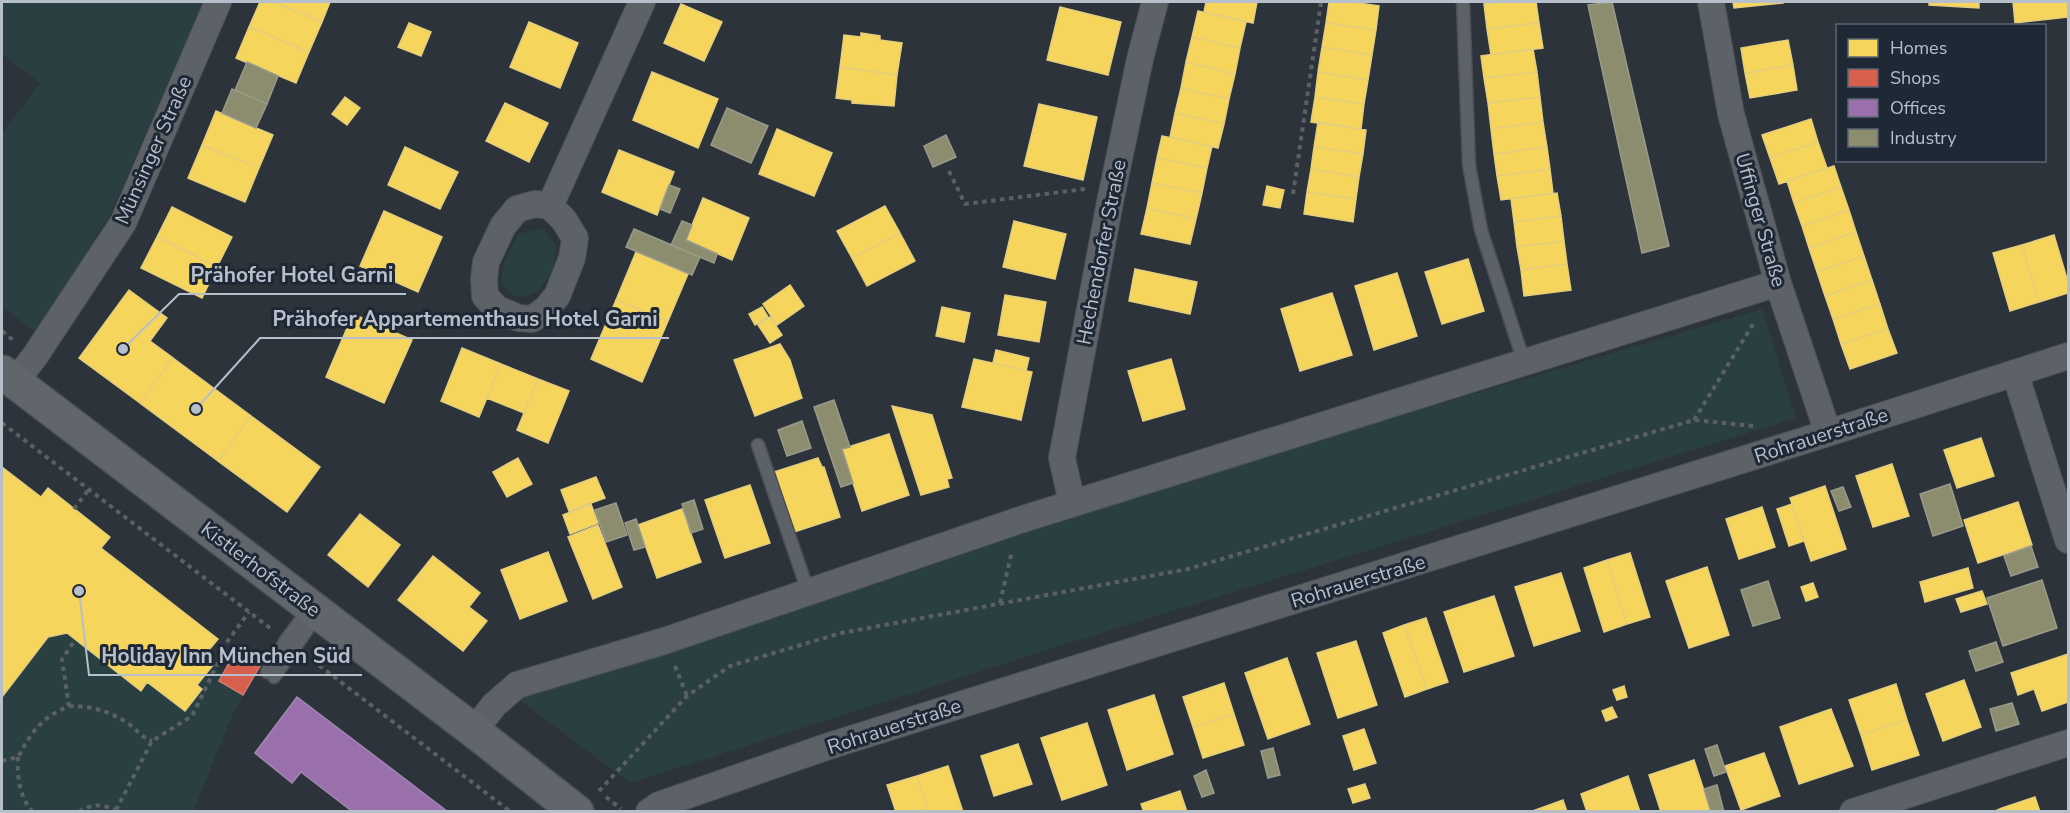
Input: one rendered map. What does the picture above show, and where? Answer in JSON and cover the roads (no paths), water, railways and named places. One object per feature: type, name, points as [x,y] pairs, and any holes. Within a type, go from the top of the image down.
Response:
[{"type":"street","name":"Münsinger Straße","points":[[8,377],[35,356],[123,223],[218,2]]},
{"type":"street","points":[[550,206],[642,2]]},
{"type":"street","name":"Hechendorfer Straße","points":[[1072,503],[1062,458],[1113,186],[1140,59],[1155,2]]},
{"type":"street","name":"Uffinger Straße","points":[[1711,2],[1731,114],[1778,283],[1828,433]]},
{"type":"street","points":[[535,204],[550,206],[564,220],[575,238],[572,258],[557,296],[546,309],[532,319],[519,318],[497,309],[485,296],[486,262],[503,226],[517,209],[535,204]]},
{"type":"street","points":[[474,731],[494,705],[517,685],[664,641],[1072,503],[1778,283]]},
{"type":"street","name":"Rohrauerstraße","points":[[649,812],[659,805],[829,746],[2068,356]]},
{"type":"street","points":[[2015,373],[2068,540]]},
{"type":"street","name":"Kistlerhofstraße","points":[[8,377],[474,731],[588,801]]},
{"type":"street","points":[[1853,812],[2068,743]]},
{"type":"lane","points":[[1463,2],[1469,165],[1481,230],[1524,362]]},
{"type":"lane","points":[[758,445],[808,591]]},
{"type":"lane","points":[[271,675],[290,643],[315,610]]},
{"type":"place","name":"Prähofer Hotel Garni","points":[[123,349]]},
{"type":"place","name":"Prähofer Appartementhaus Hotel Garni","points":[[196,409]]},
{"type":"place","name":"Holiday Inn München Süd","points":[[79,591]]}]
